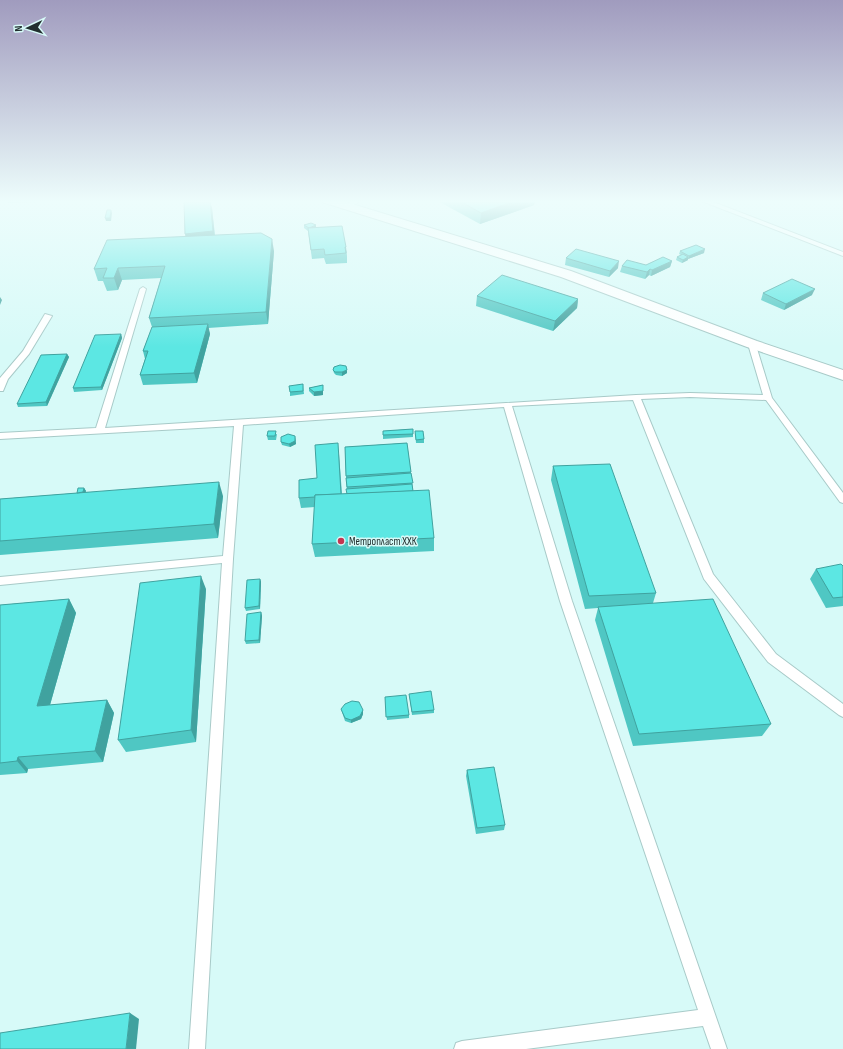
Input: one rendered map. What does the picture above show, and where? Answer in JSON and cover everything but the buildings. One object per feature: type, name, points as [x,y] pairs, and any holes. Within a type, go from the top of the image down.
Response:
[{"type":"street","points":[[490,249],[566,274],[752,344],[843,376]]},
{"type":"lane","points":[[830,249],[843,254]]},
{"type":"lane","points":[[100,430],[143,289]]},
{"type":"lane","points":[[0,389],[4,378],[26,352],[48,316]]},
{"type":"lane","points":[[752,344],[768,398],[843,500]]},
{"type":"lane","points":[[0,436],[240,423],[507,404],[636,397],[690,395],[768,398]]},
{"type":"lane","points":[[636,397],[708,576],[772,658],[843,711]]},
{"type":"lane","points":[[507,404],[566,601],[720,1049]]},
{"type":"lane","points":[[197,1049],[228,559],[240,423]]},
{"type":"lane","points":[[0,581],[228,559]]},
{"type":"lane","points":[[462,1049],[708,1017]]},
{"type":"place","name":"Метропласт ХХК","points":[[341,541]]}]
